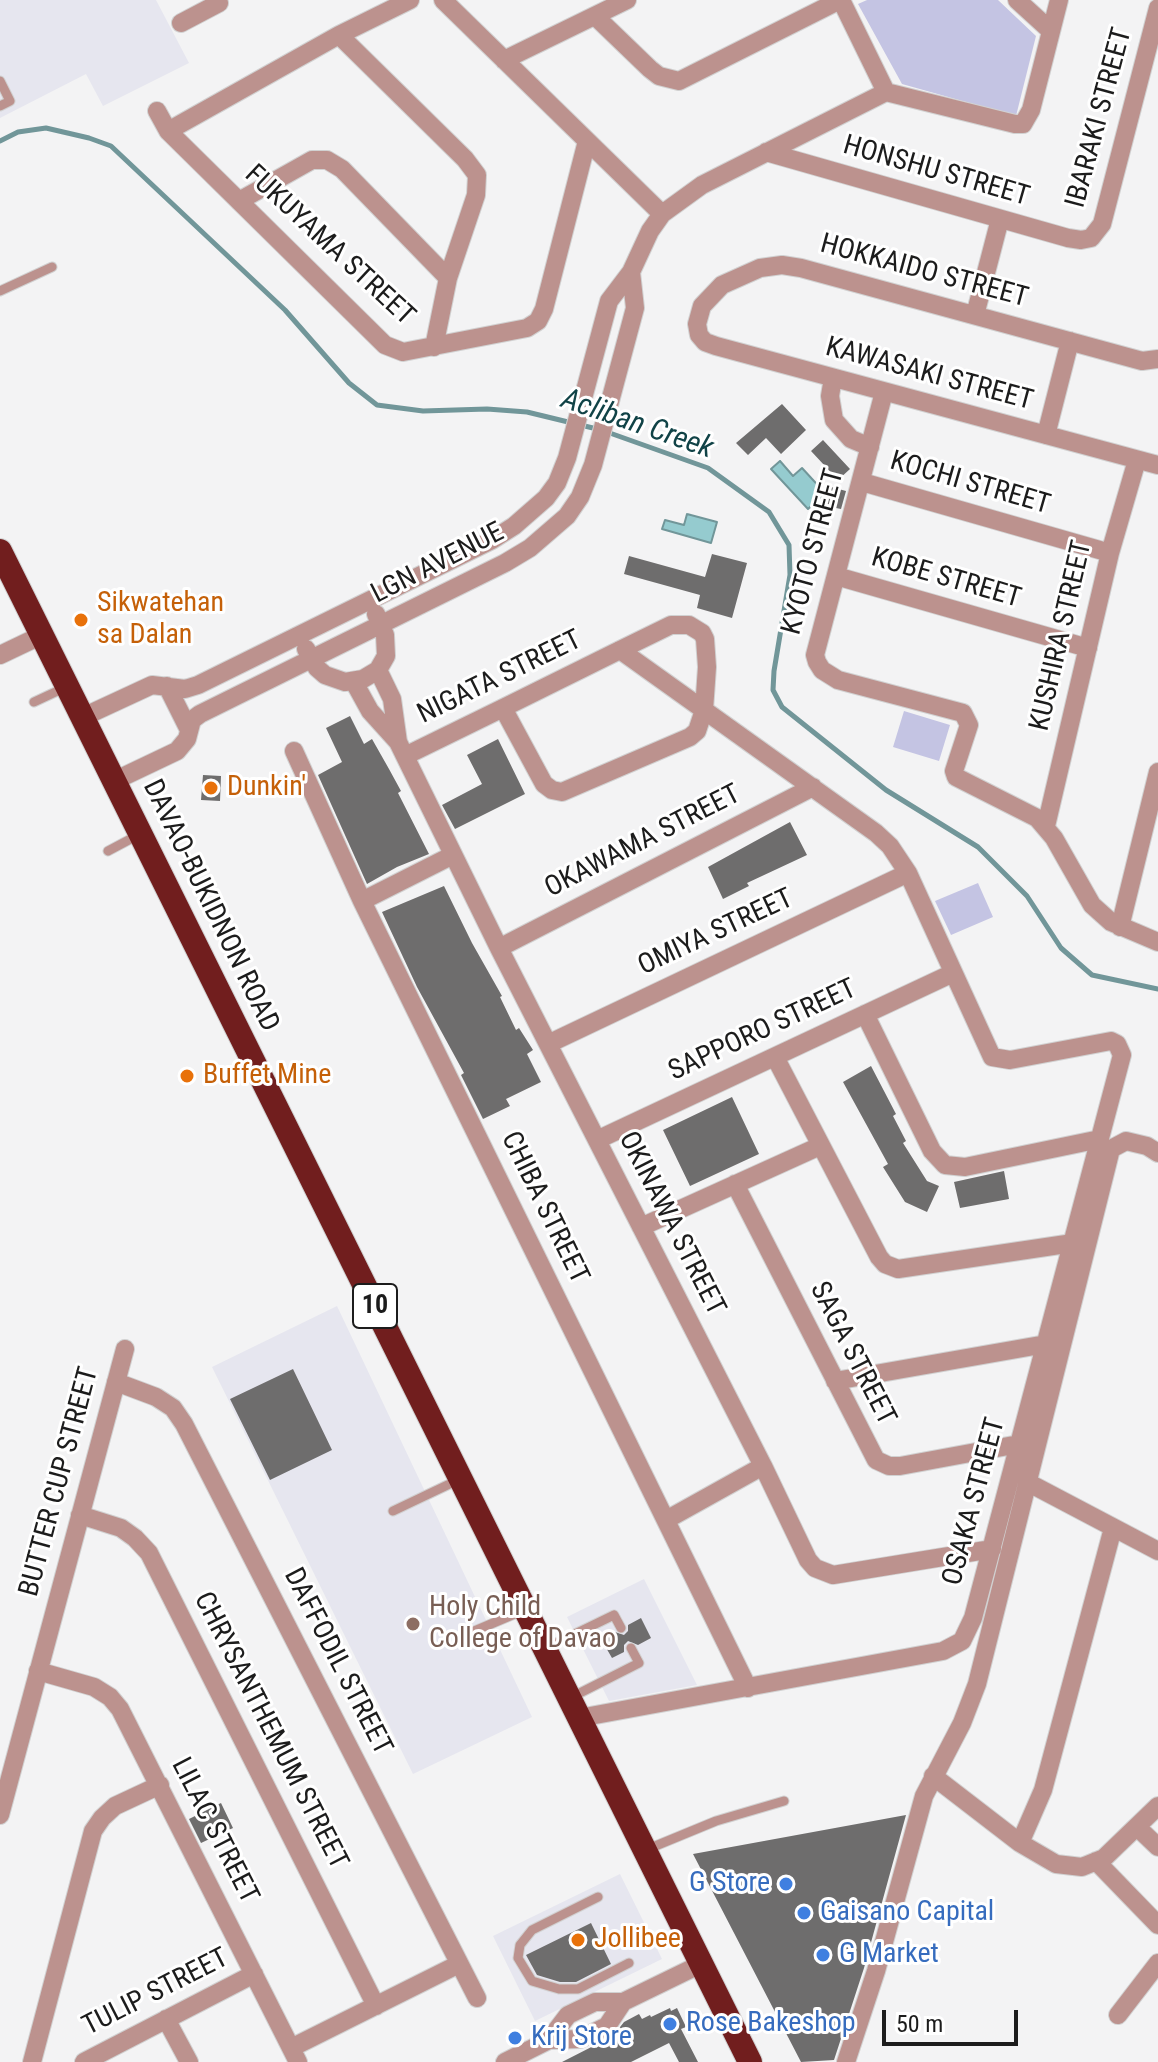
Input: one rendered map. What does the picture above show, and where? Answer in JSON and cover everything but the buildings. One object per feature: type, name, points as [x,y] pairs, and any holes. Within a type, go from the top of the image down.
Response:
[{"type":"highway","name":"DAVAO-BUKIDNON ROAD","points":[[0,551],[750,2062]]},
{"type":"street","points":[[168,131],[339,35],[410,0]]},
{"type":"street","points":[[443,0],[662,214]]},
{"type":"street","points":[[504,60],[627,0]]},
{"type":"street","points":[[595,16],[659,76],[679,81],[840,0],[886,92],[1006,123],[1023,124],[1031,110],[1059,0]]},
{"type":"street","points":[[1017,0],[1051,31]]},
{"type":"street","points":[[1152,0],[1158,7]]},
{"type":"street","points":[[181,23],[224,2]]},
{"type":"street","name":"IBARAKI STREET","points":[[1091,238],[1102,224],[1158,7]]},
{"type":"street","points":[[339,35],[465,159],[477,175],[476,195],[448,278],[434,347]]},
{"type":"street","name":"LGN AVENUE","points":[[83,717],[145,687],[185,689],[198,685],[514,526],[546,498],[557,483],[567,458],[609,301],[631,272],[650,231],[662,214],[702,185],[886,92]]},
{"type":"street","name":"FUKUYAMA STREET","points":[[157,111],[168,131],[385,345],[403,352],[527,328],[538,321],[544,309],[587,141]]},
{"type":"street","name":"HONSHU STREET","points":[[766,152],[1068,238],[1091,238]]},
{"type":"street","points":[[239,201],[312,160],[327,160],[342,169],[448,278]]},
{"type":"street","points":[[975,315],[1000,219]]},
{"type":"street","name":"HOKKAIDO STREET","points":[[697,324],[702,306],[722,285],[760,268],[782,265],[1142,361],[1158,359]]},
{"type":"street","name":"LGN AVENUE","points":[[114,781],[177,751],[187,739],[192,720],[200,714],[492,570],[530,548],[567,516],[580,497],[593,465],[631,325],[635,308],[631,272]]},
{"type":"street","name":"KAWASAKI STREET","points":[[697,324],[699,335],[705,342],[716,346],[1158,465]]},
{"type":"street","points":[[1046,435],[1070,341]]},
{"type":"street","points":[[833,378],[830,396],[834,420],[851,439],[870,447]]},
{"type":"street","name":"KYOTO STREET","points":[[884,392],[815,655],[822,670],[838,680],[963,713],[969,725],[954,771],[956,777],[1026,811],[1046,826],[1092,905],[1120,927],[1158,942]]},
{"type":"street","name":"KUSHIRA STREET","points":[[1046,826],[1110,553],[1137,460]]},
{"type":"street","name":"KOCHI STREET","points":[[862,482],[1110,553]]},
{"type":"street","points":[[557,483],[580,497]]},
{"type":"street","points":[[479,546],[492,570]]},
{"type":"street","name":"KOBE STREET","points":[[836,576],[1088,648]]},
{"type":"street","points":[[300,635],[312,659],[325,675],[354,682],[378,670],[386,656],[385,635],[369,601]]},
{"type":"street","name":"NIGATA STREET","points":[[401,749],[503,708],[671,625],[682,623],[702,633],[707,648],[704,710]]},
{"type":"street","points":[[0,655],[42,635]]},
{"type":"street","points":[[620,650],[813,787],[890,846],[908,873],[953,973]]},
{"type":"street","points":[[378,670],[392,699],[401,749]]},
{"type":"street","points":[[354,682],[370,711],[401,749]]},
{"type":"street","points":[[167,686],[189,730]]},
{"type":"street","points":[[503,708],[544,784],[562,792],[690,737],[702,722],[704,710]]},
{"type":"street","name":"OKINAWA STREET","points":[[401,749],[808,1560],[823,1573],[844,1575],[992,1549]]},
{"type":"street","name":"CHIBA STREET","points":[[294,751],[362,901],[748,1688]]},
{"type":"street","points":[[1120,927],[1158,772]]},
{"type":"street","name":"OKAWAMA STREET","points":[[499,948],[813,787]]},
{"type":"street","points":[[362,901],[453,855]]},
{"type":"street","name":"OMIYA STREET","points":[[548,1044],[908,873]]},
{"type":"street","name":"SAPPORO STREET","points":[[597,1140],[953,973]]},
{"type":"street","name":"OSAKA STREET","points":[[574,1708],[626,1710],[748,1688],[955,1647],[968,1632],[1120,1064],[1121,1049],[1117,1044],[1102,1042],[998,1060],[987,1051],[953,973]]},
{"type":"street","points":[[865,1014],[932,1151],[945,1165],[965,1167],[1100,1139]]},
{"type":"street","points":[[775,1057],[879,1257],[890,1268],[1073,1243]]},
{"type":"street","points":[[846,2062],[865,2008],[917,1820],[933,1776],[962,1723],[977,1684],[1111,1149],[1126,1141],[1147,1146],[1158,1153]]},
{"type":"street","points":[[641,1227],[820,1146]]},
{"type":"street","name":"SAGA STREET","points":[[735,1184],[871,1452],[882,1464],[900,1466],[1019,1444]]},
{"type":"street","points":[[835,1381],[1046,1344]]},
{"type":"street","name":"BUTTER CUP STREET","points":[[0,1815],[125,1349]]},
{"type":"street","name":"DAFFODIL STREET","points":[[116,1382],[156,1397],[173,1408],[184,1424],[477,1998]]},
{"type":"street","points":[[666,1520],[763,1466]]},
{"type":"street","points":[[1027,1482],[1158,1551]]},
{"type":"street","name":"CHRYSANTHEMUM STREET","points":[[80,1515],[121,1528],[149,1553],[376,2006]]},
{"type":"street","points":[[1020,1843],[1043,1790],[1113,1528]]},
{"type":"street","name":"LILAC STREET","points":[[38,1671],[94,1687],[110,1697],[128,1720],[294,2055]]},
{"type":"street","points":[[933,1776],[1020,1843],[1056,1864],[1082,1867],[1104,1858],[1158,1806]]},
{"type":"street","points":[[32,2062],[93,1831],[115,1806],[160,1785]]},
{"type":"street","points":[[1137,1827],[1158,1847]]},
{"type":"street","points":[[1096,1861],[1158,1925]]},
{"type":"street","points":[[1118,2015],[1158,1963]]},
{"type":"street","points":[[294,2055],[376,2006],[459,1964]]},
{"type":"street","points":[[549,2040],[568,2015],[595,2002],[623,2002],[701,1964]]},
{"type":"street","name":"TULIP STREET","points":[[84,2062],[254,1974]]},
{"type":"street","points":[[505,2062],[549,2040],[580,2039],[607,2026],[623,2002]]},
{"type":"street","points":[[166,2019],[189,2062]]},
{"type":"lane","points":[[0,81],[10,101],[0,106]]},
{"type":"lane","points":[[0,291],[52,267]]},
{"type":"lane","points":[[34,702],[67,686]]},
{"type":"lane","points":[[108,851],[140,834]]},
{"type":"lane","points":[[393,1511],[460,1478]]},
{"type":"lane","points":[[472,1632],[525,1609]]},
{"type":"lane","points":[[545,1649],[614,1615],[621,1628]]},
{"type":"lane","points":[[574,1708],[639,1663],[631,1648]]},
{"type":"lane","points":[[645,1851],[716,1821],[784,1801]]},
{"type":"lane","points":[[598,1897],[532,1930],[520,1945],[518,1958],[532,1981],[549,1988],[570,1990],[578,1989],[629,1963]]},
{"type":"shaded area","points":[[0,0],[156,0],[189,63],[103,106],[86,74],[0,118]]},
{"type":"shaded area","points":[[867,0],[998,0],[1036,36],[1016,116],[902,84],[858,4]]},
{"type":"shaded area","points":[[780,461],[793,476],[802,468],[825,493],[808,509],[771,469]]},
{"type":"shaded area","points":[[687,514],[717,522],[711,543],[662,529],[665,520],[684,525]]},
{"type":"shaded area","points":[[904,711],[950,725],[939,761],[893,747]]},
{"type":"shaded area","points":[[978,883],[993,917],[951,935],[935,901]]},
{"type":"shaded area","name":"Holy Child College of Davao","points":[[337,1306],[532,1717],[413,1774],[212,1367]]},
{"type":"shaded area","points":[[644,1579],[697,1685],[609,1701],[567,1617]]},
{"type":"shaded area","points":[[620,1874],[662,1959],[535,2021],[493,1936]]},
{"type":"waterway","name":"Acliban Creek","points":[[0,141],[18,132],[46,128],[111,146],[285,310],[349,383],[377,405],[423,411],[487,409],[527,412],[597,429]]},
{"type":"waterway","name":"Acliban Creek","points":[[607,432],[708,468],[769,512],[789,545],[790,575],[773,690],[782,707],[886,790],[978,847],[1027,896],[1061,948],[1092,975],[1158,989]]},
{"type":"place","name":"Sikwatehan sa Dalan","points":[[81,620]]},
{"type":"place","name":"Dunkin'","points":[[211,788]]},
{"type":"place","name":"Buffet Mine","points":[[187,1076]]},
{"type":"place","name":"Holy Child College of Davao","points":[[413,1624]]},
{"type":"place","name":"G Store","points":[[786,1884]]},
{"type":"place","name":"Gaisano Capital","points":[[804,1913]]},
{"type":"place","name":"Jollibee","points":[[578,1940]]},
{"type":"place","name":"G Market","points":[[823,1955]]},
{"type":"place","name":"Rose Bakeshop","points":[[670,2024]]},
{"type":"place","name":"Krij Store","points":[[515,2038]]}]
